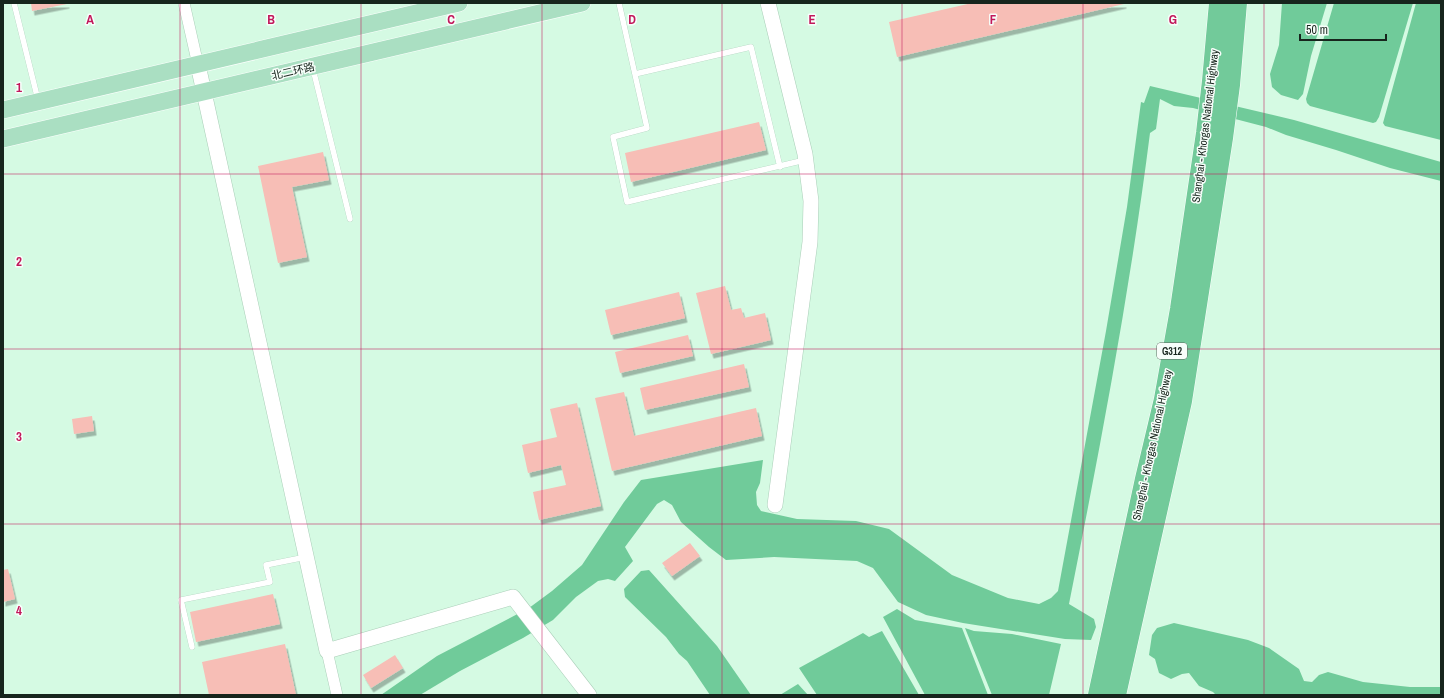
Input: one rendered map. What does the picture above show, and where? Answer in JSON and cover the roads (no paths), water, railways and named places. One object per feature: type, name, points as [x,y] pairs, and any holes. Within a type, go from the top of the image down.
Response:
[{"type":"highway","name":"Shanghai - Khorgas National Highway","points":[[1098,695],[1164,399],[1180,309],[1206,133],[1219,3]]},
{"type":"highway","name":"Shanghai - Khorgas National Highway","points":[[1116,695],[1182,401],[1223,138],[1230,85],[1237,3]]},
{"type":"main road","points":[[3,110],[459,3]]},
{"type":"main road","name":"北二环路","points":[[3,139],[582,3]]},
{"type":"street","points":[[184,3],[336,695]]},
{"type":"street","points":[[768,3],[805,160],[811,202],[810,242],[776,506]]},
{"type":"street","points":[[327,651],[513,597],[588,695]]},
{"type":"lane","points":[[14,3],[39,102]]},
{"type":"lane","points":[[619,3],[648,128],[613,137],[627,202],[805,160]]},
{"type":"lane","points":[[635,74],[751,47],[780,166]]},
{"type":"lane","points":[[313,67],[350,218]]},
{"type":"lane","points":[[192,647],[181,600],[270,582],[266,565],[306,557]]}]
